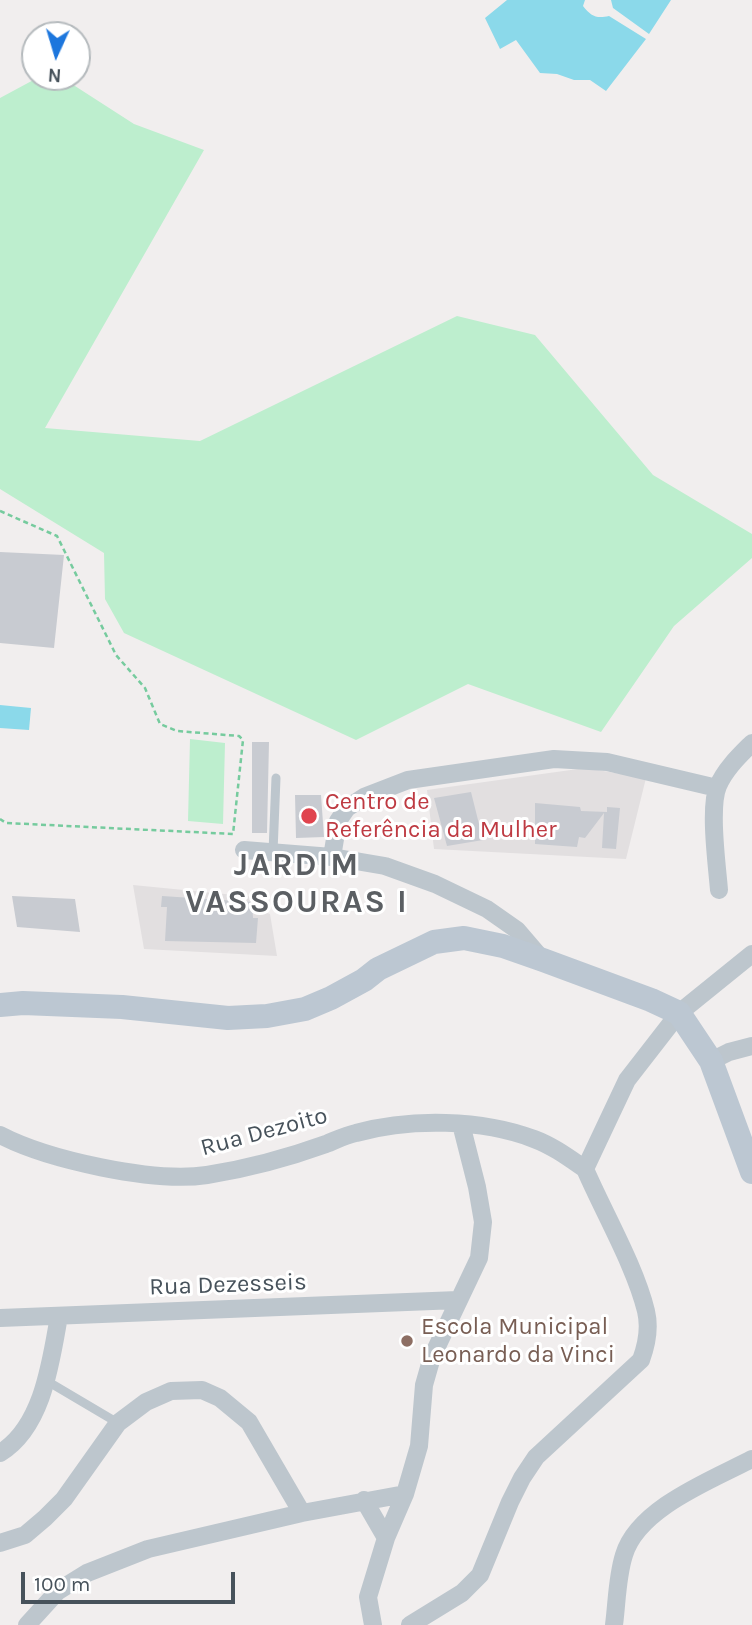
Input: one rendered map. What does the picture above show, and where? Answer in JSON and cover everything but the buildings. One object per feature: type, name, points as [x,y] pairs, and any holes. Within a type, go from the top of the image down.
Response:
[{"type":"main road","points":[[0,1005],[23,1003],[122,1007],[228,1018],[267,1016],[305,1009],[331,998],[378,969],[434,942],[464,937],[503,946],[543,960],[652,1000],[679,1013],[711,1061],[752,1172]]},
{"type":"street","points":[[719,890],[714,838],[717,788],[736,760],[752,743]]},
{"type":"street","points":[[332,857],[338,821],[347,808],[364,797],[408,780],[554,759],[607,762],[717,788]]},
{"type":"street","points":[[244,850],[332,857],[385,866],[435,884],[487,909],[517,930],[543,960]]},
{"type":"street","points":[[410,1625],[462,1593],[480,1575],[510,1502],[536,1457],[641,1360],[647,1346],[646,1311],[627,1261],[585,1169],[628,1080],[679,1013],[752,954]]},
{"type":"street","points":[[711,1061],[729,1052],[752,1046]]},
{"type":"street","name":"Rua Dezoito","points":[[0,1135],[22,1147],[52,1157],[159,1176],[205,1175],[324,1145],[355,1133],[396,1124],[429,1121],[512,1132],[561,1152],[585,1169]]},
{"type":"street","points":[[373,1625],[368,1597],[419,1446],[424,1385],[432,1357],[479,1258],[482,1222],[477,1187],[461,1124]]},
{"type":"street","name":"Rua Dezesseis","points":[[0,1318],[458,1300]]},
{"type":"street","points":[[0,1453],[21,1434],[35,1411],[47,1381],[59,1316]]},
{"type":"street","points":[[0,1543],[25,1535],[64,1499],[118,1423],[146,1402],[170,1391],[202,1390],[220,1398],[249,1422],[302,1513]]},
{"type":"street","points":[[614,1625],[624,1552],[635,1535],[650,1518],[677,1498],[752,1459]]},
{"type":"street","points":[[27,1625],[36,1612],[58,1591],[87,1573],[148,1549],[302,1513],[405,1494]]},
{"type":"street","points":[[364,1500],[386,1538]]},
{"type":"lane","points":[[273,852],[276,778]]},
{"type":"lane","points":[[47,1381],[118,1423]]},
{"type":"path","points":[[0,511],[57,536],[111,646],[145,688],[160,724],[177,731],[239,736],[243,740],[233,834],[20,824],[6,823],[0,819]]},
{"type":"shaded area","points":[[585,768],[646,778],[626,859],[434,849],[427,790]]},
{"type":"shaded area","points":[[133,885],[255,897],[259,910],[270,914],[277,956],[144,949]]},
{"type":"green space","points":[[21,87],[21,91],[83,91],[134,124],[204,150],[45,428],[200,441],[457,316],[535,335],[653,475],[752,534],[752,558],[674,626],[601,732],[468,684],[356,740],[124,633],[105,599],[104,553],[0,489],[0,98]]},
{"type":"green space","points":[[190,739],[225,743],[223,824],[188,821]]},
{"type":"water","points":[[507,0],[585,0],[583,6],[591,14],[597,17],[609,16],[646,39],[606,91],[590,80],[574,80],[557,74],[540,73],[516,40],[500,49],[485,18]]},
{"type":"water","points":[[611,0],[671,0],[649,34],[613,8]]},
{"type":"water","points":[[0,705],[31,708],[29,730],[0,728]]},
{"type":"place","name":"Centro de Referência da Mulher","points":[[309,816]]},
{"type":"place","name":"Escola Municipal Leonardo da Vinci","points":[[407,1341]]},
{"type":"district","name":"JARDIM VASSOURAS I","points":[[297,884]]}]
